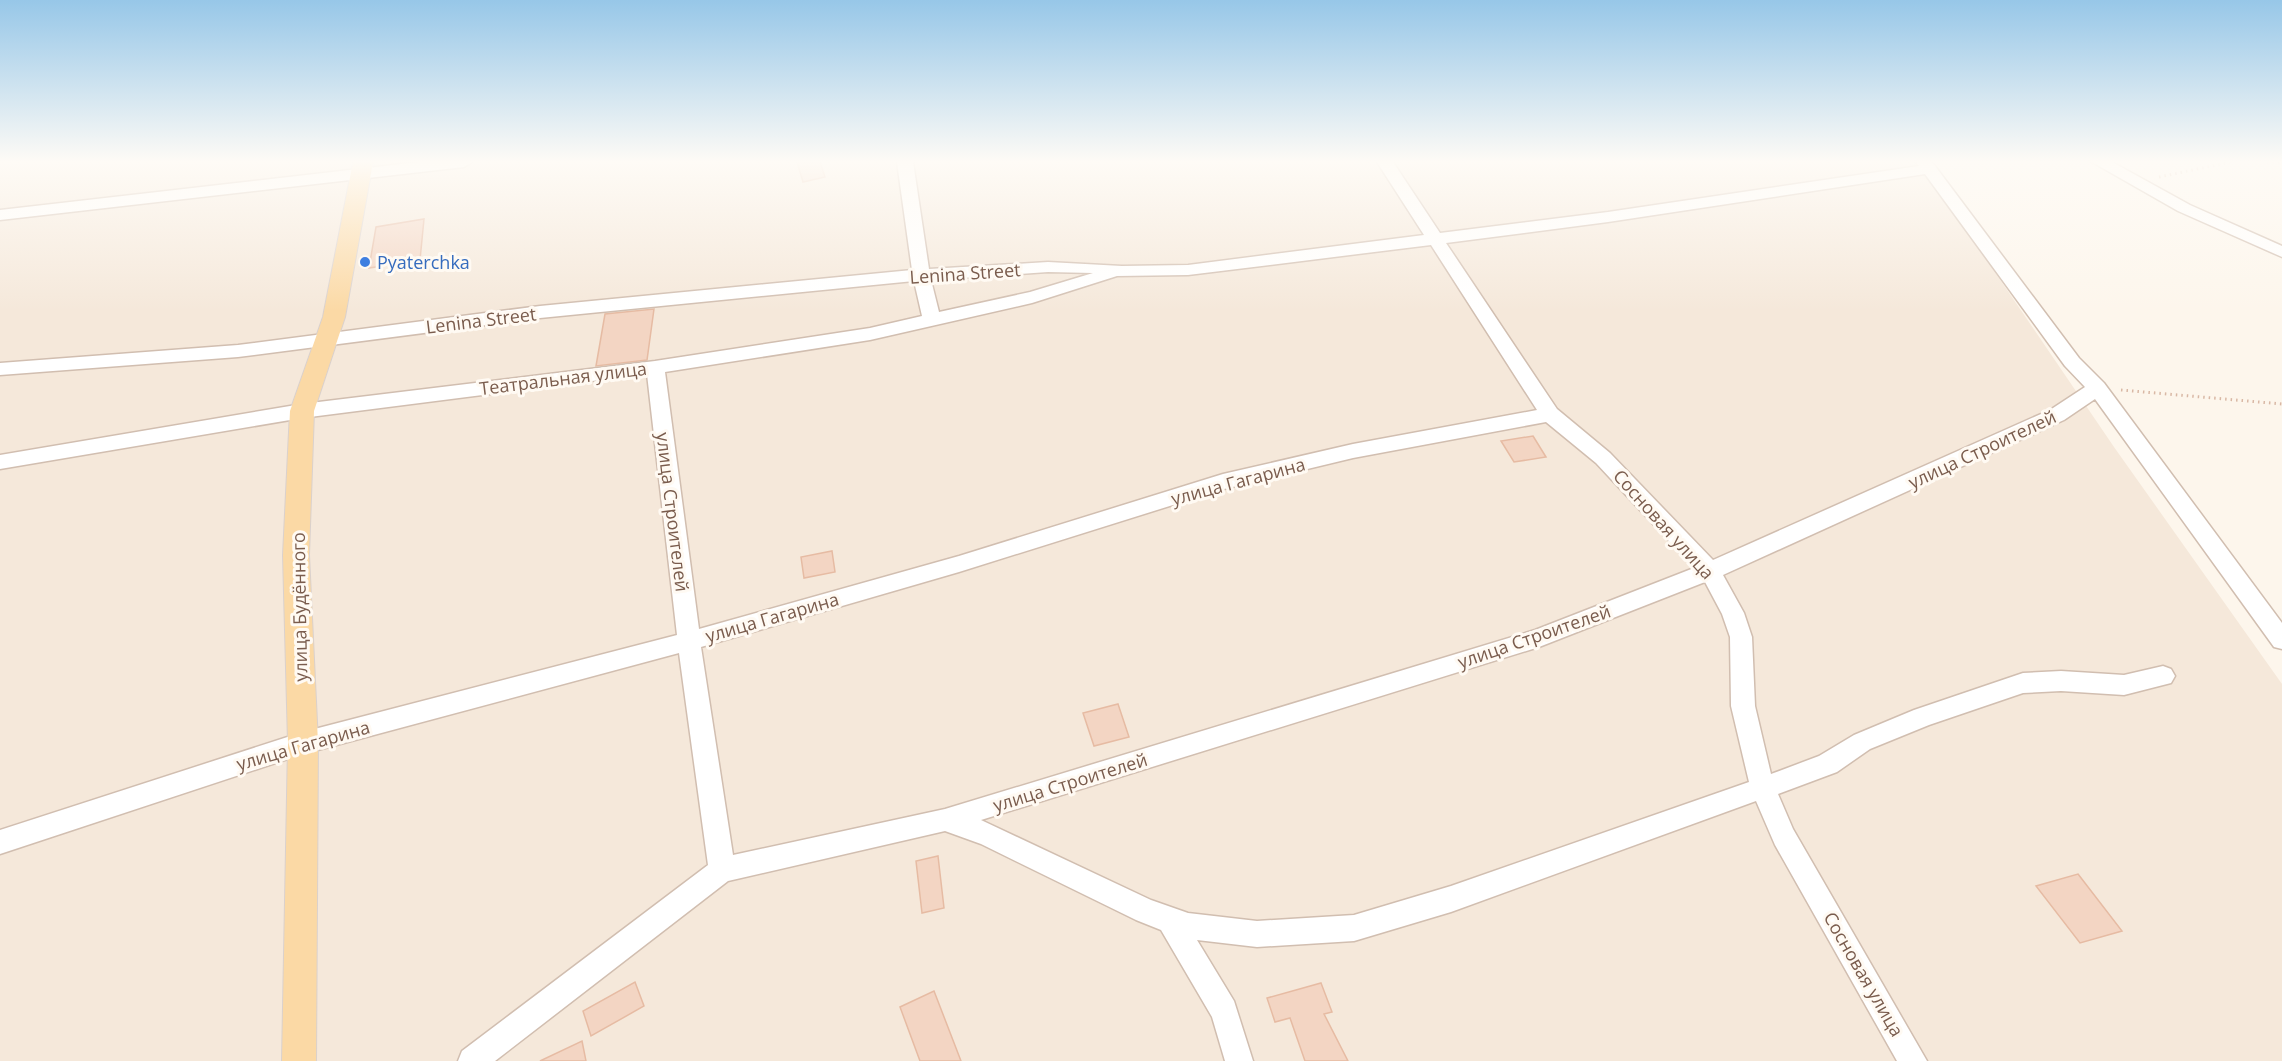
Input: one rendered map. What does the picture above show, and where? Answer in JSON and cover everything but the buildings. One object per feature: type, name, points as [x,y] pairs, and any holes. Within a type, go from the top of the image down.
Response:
[{"type":"main road","name":"улица Будённого","points":[[299,1061],[303,743],[296,555],[302,411],[339,298],[355,212]]},
{"type":"street","points":[[0,215],[27,212]]},
{"type":"street","points":[[912,212],[921,275],[932,320]]},
{"type":"street","name":"Сосновая улица","points":[[1417,212],[1550,414],[1603,458],[1710,571],[1733,614],[1741,636],[1743,706],[1763,789],[1784,837],[1913,1061]]},
{"type":"street","name":"Lenina Street","points":[[0,369],[238,351],[540,312],[921,275],[1048,267],[1122,271],[1188,270],[1648,212]]},
{"type":"street","points":[[1960,212],[2072,362],[2097,387],[2282,640]]},
{"type":"street","points":[[2192,212],[2282,252]]},
{"type":"street","name":"Театральная улица","points":[[0,462],[302,411],[655,367],[870,334],[1032,297],[1122,271]]},
{"type":"street","name":"улица Строителей","points":[[655,367],[689,641],[722,870]]},
{"type":"street","name":"улица Строителей","points":[[472,1061],[722,870],[945,820],[1539,638],[1710,571],[2057,415],[2097,387]]},
{"type":"street","name":"улица Гагарина","points":[[0,842],[303,743],[689,641],[959,564],[1224,482],[1353,451],[1550,414]]},
{"type":"street","name":"улица Строителей","points":[[945,820],[987,834],[1145,911],[1188,926],[1257,934],[1354,928],[1452,899],[1763,789],[1828,764],[1862,742],[1922,717],[2023,683],[2061,681],[2124,685],[2163,676]]},
{"type":"street","points":[[1170,919],[1224,1011],[1239,1061]]},
{"type":"path","points":[[2097,387],[2282,404]]},
{"type":"shaded area","points":[[0,212],[1954,212],[2114,447],[2282,684],[2282,1061],[0,1061]]},
{"type":"place","name":"Pyaterchka","points":[[365,262]]}]
